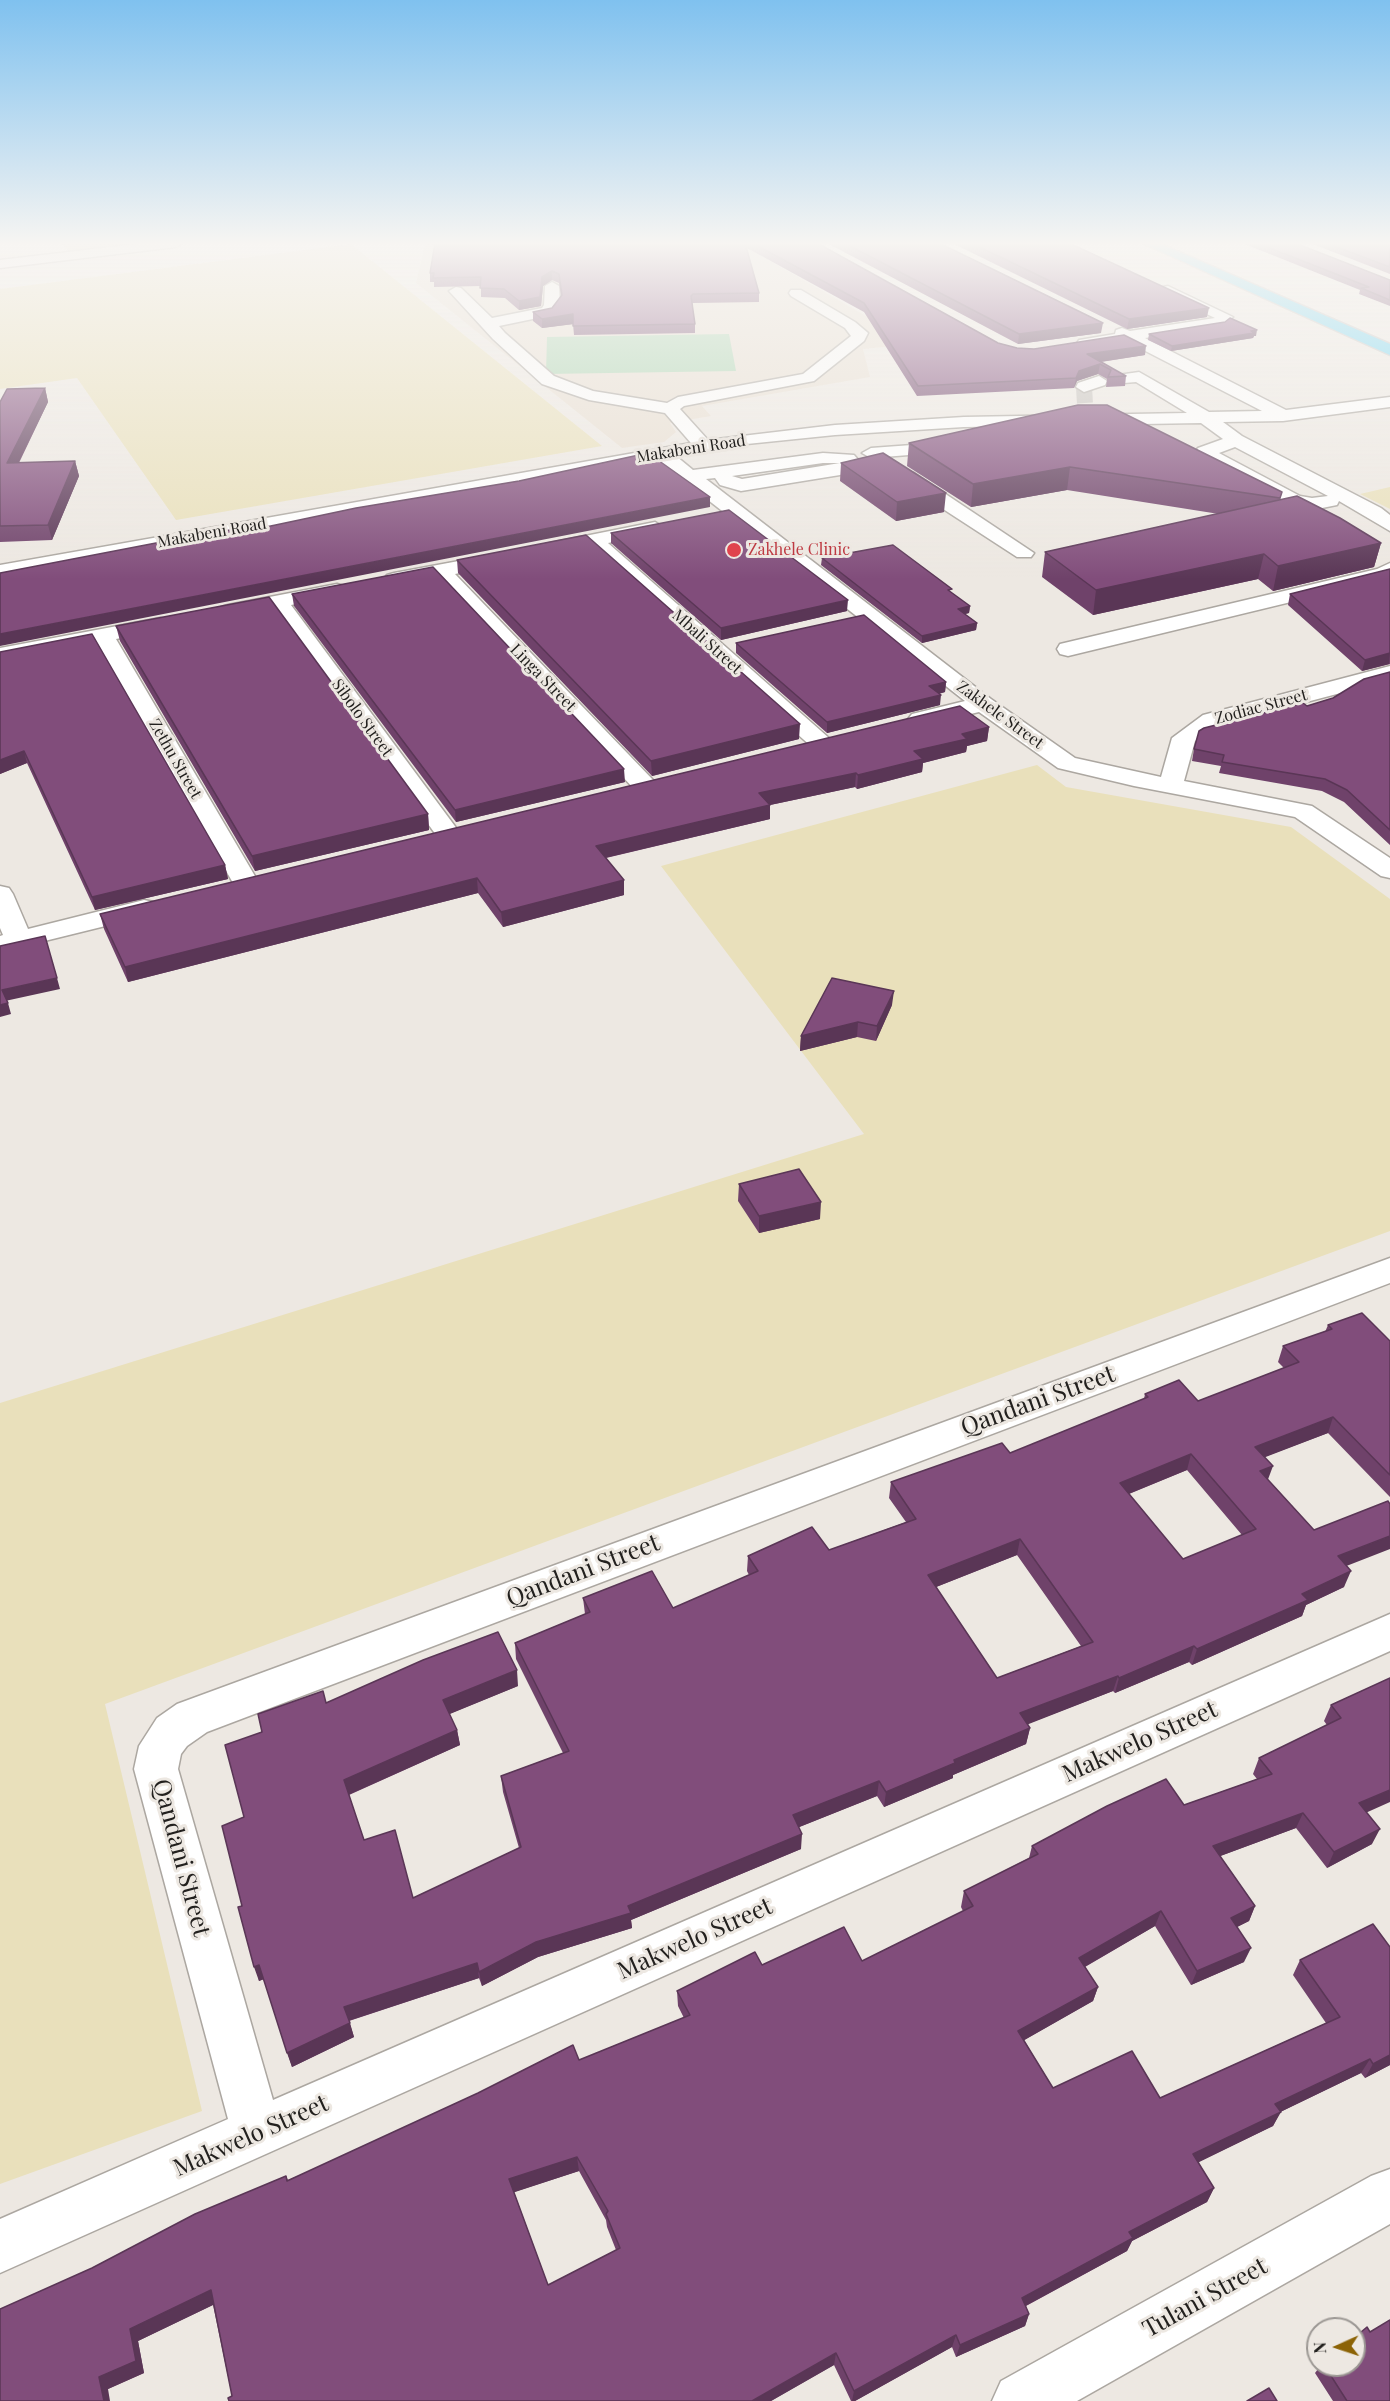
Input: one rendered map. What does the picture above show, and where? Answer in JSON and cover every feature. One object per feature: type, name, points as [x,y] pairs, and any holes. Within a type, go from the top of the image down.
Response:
[{"type":"street","points":[[520,355],[548,380],[589,395],[671,409],[704,446]]},
{"type":"street","points":[[671,409],[686,399],[808,378],[838,355]]},
{"type":"street","points":[[1165,355],[1283,416]]},
{"type":"street","points":[[1174,360],[1142,368],[1131,378],[1189,406],[1236,440],[1374,512],[1390,525]]},
{"type":"street","points":[[1087,401],[1148,410],[1189,406],[1242,394]]},
{"type":"street","name":"Makabeni Road","points":[[0,571],[660,453],[835,430],[964,422],[1087,401],[1206,419],[1283,416],[1390,402]]},
{"type":"street","points":[[1368,406],[1390,417]]},
{"type":"street","points":[[835,430],[1024,553]]},
{"type":"street","points":[[1236,440],[1204,452],[1280,495],[1303,504],[1347,498]]},
{"type":"street","points":[[871,453],[973,445]]},
{"type":"street","name":"Zakhele Street","points":[[660,453],[690,476],[725,514],[857,617],[1067,763],[1134,779],[1303,811],[1324,823],[1390,870]]},
{"type":"street","points":[[690,476],[718,472],[835,457],[848,459],[853,464],[840,470],[741,484],[727,481],[718,472]]},
{"type":"street","points":[[208,615],[670,525]]},
{"type":"street","name":"Mbali Street","points":[[593,541],[716,649],[832,740],[788,751]]},
{"type":"street","points":[[1068,648],[1384,573],[1390,569]]},
{"type":"street","name":"Linga Street","points":[[441,571],[645,786]]},
{"type":"street","name":"Sibolo Street","points":[[277,601],[448,834]]},
{"type":"street","points":[[0,655],[184,619]]},
{"type":"street","name":"Zethu Street","points":[[103,635],[246,883]]},
{"type":"street","points":[[716,649],[737,644]]},
{"type":"street","name":"Zodiac Street","points":[[1170,785],[1184,738],[1194,729],[1211,720],[1390,673]]},
{"type":"street","points":[[1367,679],[1390,693]]},
{"type":"street","points":[[902,723],[983,704]]},
{"type":"street","points":[[0,894],[9,941],[166,903]]},
{"type":"street","name":"Qandani Street","points":[[256,2133],[156,1769],[161,1746],[172,1732],[192,1718],[1390,1270]]},
{"type":"street","name":"Makwelo Street","points":[[0,2246],[1390,1632]]},
{"type":"street","name":"Tulani Street","points":[[1021,2401],[1390,2195]]},
{"type":"shaded area","points":[[506,355],[865,355],[870,377],[702,406],[711,416],[670,423],[676,432],[664,442],[622,448]]},
{"type":"green space","points":[[547,355],[733,355],[736,371],[546,374]]},
{"type":"sand","points":[[0,355],[489,355],[602,446],[176,520],[77,378],[0,389]]},
{"type":"sand","points":[[1390,487],[1390,509],[1360,494]]},
{"type":"sand","points":[[1037,765],[1066,787],[1291,827],[1390,899],[1390,1231],[105,1704],[202,2111],[0,2184],[0,1403],[864,1134],[661,866]]},
{"type":"building","points":[[898,355],[1089,355],[1126,376],[1108,377],[1111,370],[1100,364],[1079,371],[1076,378],[918,386]]},
{"type":"building","points":[[45,388],[7,463],[75,461],[48,525],[0,526],[0,402],[7,389]]},
{"type":"building","points":[[1078,405],[1107,405],[1282,492],[1280,498],[1070,467],[973,484],[909,443]]},
{"type":"building","points":[[648,453],[710,497],[0,634],[0,573],[156,543],[264,524],[266,527],[356,508],[519,481]]},
{"type":"building","points":[[883,453],[946,493],[897,502],[841,463]]},
{"type":"building","points":[[1297,496],[1381,543],[1278,566],[1264,554],[1096,590],[1045,552]]},
{"type":"building","points":[[729,510],[848,600],[721,628],[611,533]]},
{"type":"building","points":[[586,535],[800,724],[651,761],[457,560]]},
{"type":"building","points":[[893,545],[952,589],[948,590],[970,606],[958,609],[977,623],[922,636],[822,558]]},
{"type":"building","points":[[433,567],[624,769],[455,810],[292,594]]},
{"type":"building","points":[[1390,569],[1390,653],[1365,660],[1290,594]]},
{"type":"building","points":[[269,597],[428,814],[252,856],[116,626]]},
{"type":"building","points":[[864,615],[946,682],[929,686],[941,695],[827,722],[736,643]]},
{"type":"building","points":[[92,634],[225,865],[92,897],[24,751],[0,760],[0,652]]},
{"type":"building","points":[[1390,672],[1390,830],[1347,790],[1325,779],[1222,762],[1224,755],[1194,749],[1199,731],[1204,728],[1303,703],[1307,706],[1333,698],[1364,679]]},
{"type":"building","points":[[960,706],[989,727],[962,734],[967,739],[914,751],[923,759],[858,775],[856,773],[759,793],[770,805],[596,846],[624,880],[501,912],[477,878],[125,967],[100,914]]},
{"type":"building","points":[[45,936],[57,978],[2,990],[8,1003],[0,1005],[0,946]]},
{"type":"building","points":[[832,978],[894,991],[877,1026],[858,1022],[801,1036]]},
{"type":"building","points":[[799,1169],[821,1202],[759,1216],[739,1184]]},
{"type":"building","points":[[1362,1313],[1390,1341],[1390,1475],[1333,1417],[1255,1447],[1273,1466],[1260,1471],[1314,1530],[1388,1501],[1390,1504],[1390,1536],[1338,1556],[1351,1571],[1302,1594],[1308,1600],[1197,1649],[1194,1646],[1119,1678],[1118,1676],[1020,1713],[1030,1728],[954,1760],[955,1763],[886,1792],[879,1781],[793,1815],[802,1834],[628,1906],[631,1913],[536,1942],[479,1972],[477,1963],[344,2007],[350,2023],[287,2053],[259,1965],[254,1967],[238,1907],[242,1906],[222,1826],[244,1817],[225,1745],[262,1732],[258,1714],[323,1691],[326,1703],[423,1660],[498,1632],[517,1670],[443,1700],[457,1730],[344,1780],[364,1840],[395,1830],[413,1898],[521,1847],[501,1776],[569,1751],[515,1643],[590,1612],[583,1598],[652,1571],[673,1608],[758,1571],[748,1556],[812,1527],[829,1550],[916,1519],[891,1482],[1002,1443],[1010,1453],[1148,1397],[1145,1394],[1179,1380],[1198,1401],[1299,1362],[1283,1346],[1332,1329],[1328,1325]],"holes":[[[1191,1454],[1256,1529],[1183,1559],[1120,1483]],[[1020,1539],[1093,1642],[997,1678],[928,1575]]]},
{"type":"building","points":[[1390,1678],[1390,1790],[1359,1803],[1380,1829],[1334,1852],[1303,1813],[1213,1846],[1255,1906],[1231,1918],[1251,1948],[1197,1971],[1161,1911],[1079,1958],[1098,1987],[1018,2031],[1053,2088],[1132,2051],[1160,2098],[1340,2017],[1300,1960],[1373,1924],[1390,1947],[1390,2055],[1373,2064],[1370,2059],[1275,2104],[1281,2112],[1193,2154],[1214,2188],[1129,2232],[1133,2238],[1022,2298],[1029,2314],[960,2345],[956,2335],[854,2391],[836,2353],[752,2401],[229,2401],[228,2398],[232,2396],[211,2290],[130,2329],[136,2361],[99,2377],[104,2401],[0,2401],[0,2309],[92,2268],[195,2214],[286,2176],[287,2181],[478,2093],[573,2045],[579,2060],[690,2015],[677,1991],[755,1952],[762,1965],[844,1927],[862,1961],[973,1906],[964,1891],[1038,1854],[1032,1846],[1107,1806],[1166,1779],[1184,1805],[1272,1774],[1259,1758],[1341,1718],[1331,1705]],"holes":[[[577,2157],[608,2211],[606,2214],[620,2248],[548,2285],[509,2179]]]},
{"type":"building","points":[[1390,2320],[1390,2401],[1347,2401],[1332,2377],[1366,2377],[1367,2327],[1370,2332]]},
{"type":"building","points":[[1269,2388],[1277,2401],[1247,2401]]},
{"type":"tunnel","points":[[1084,387],[1085,404]]},
{"type":"place","name":"Zakhele Clinic","points":[[734,550]]}]
